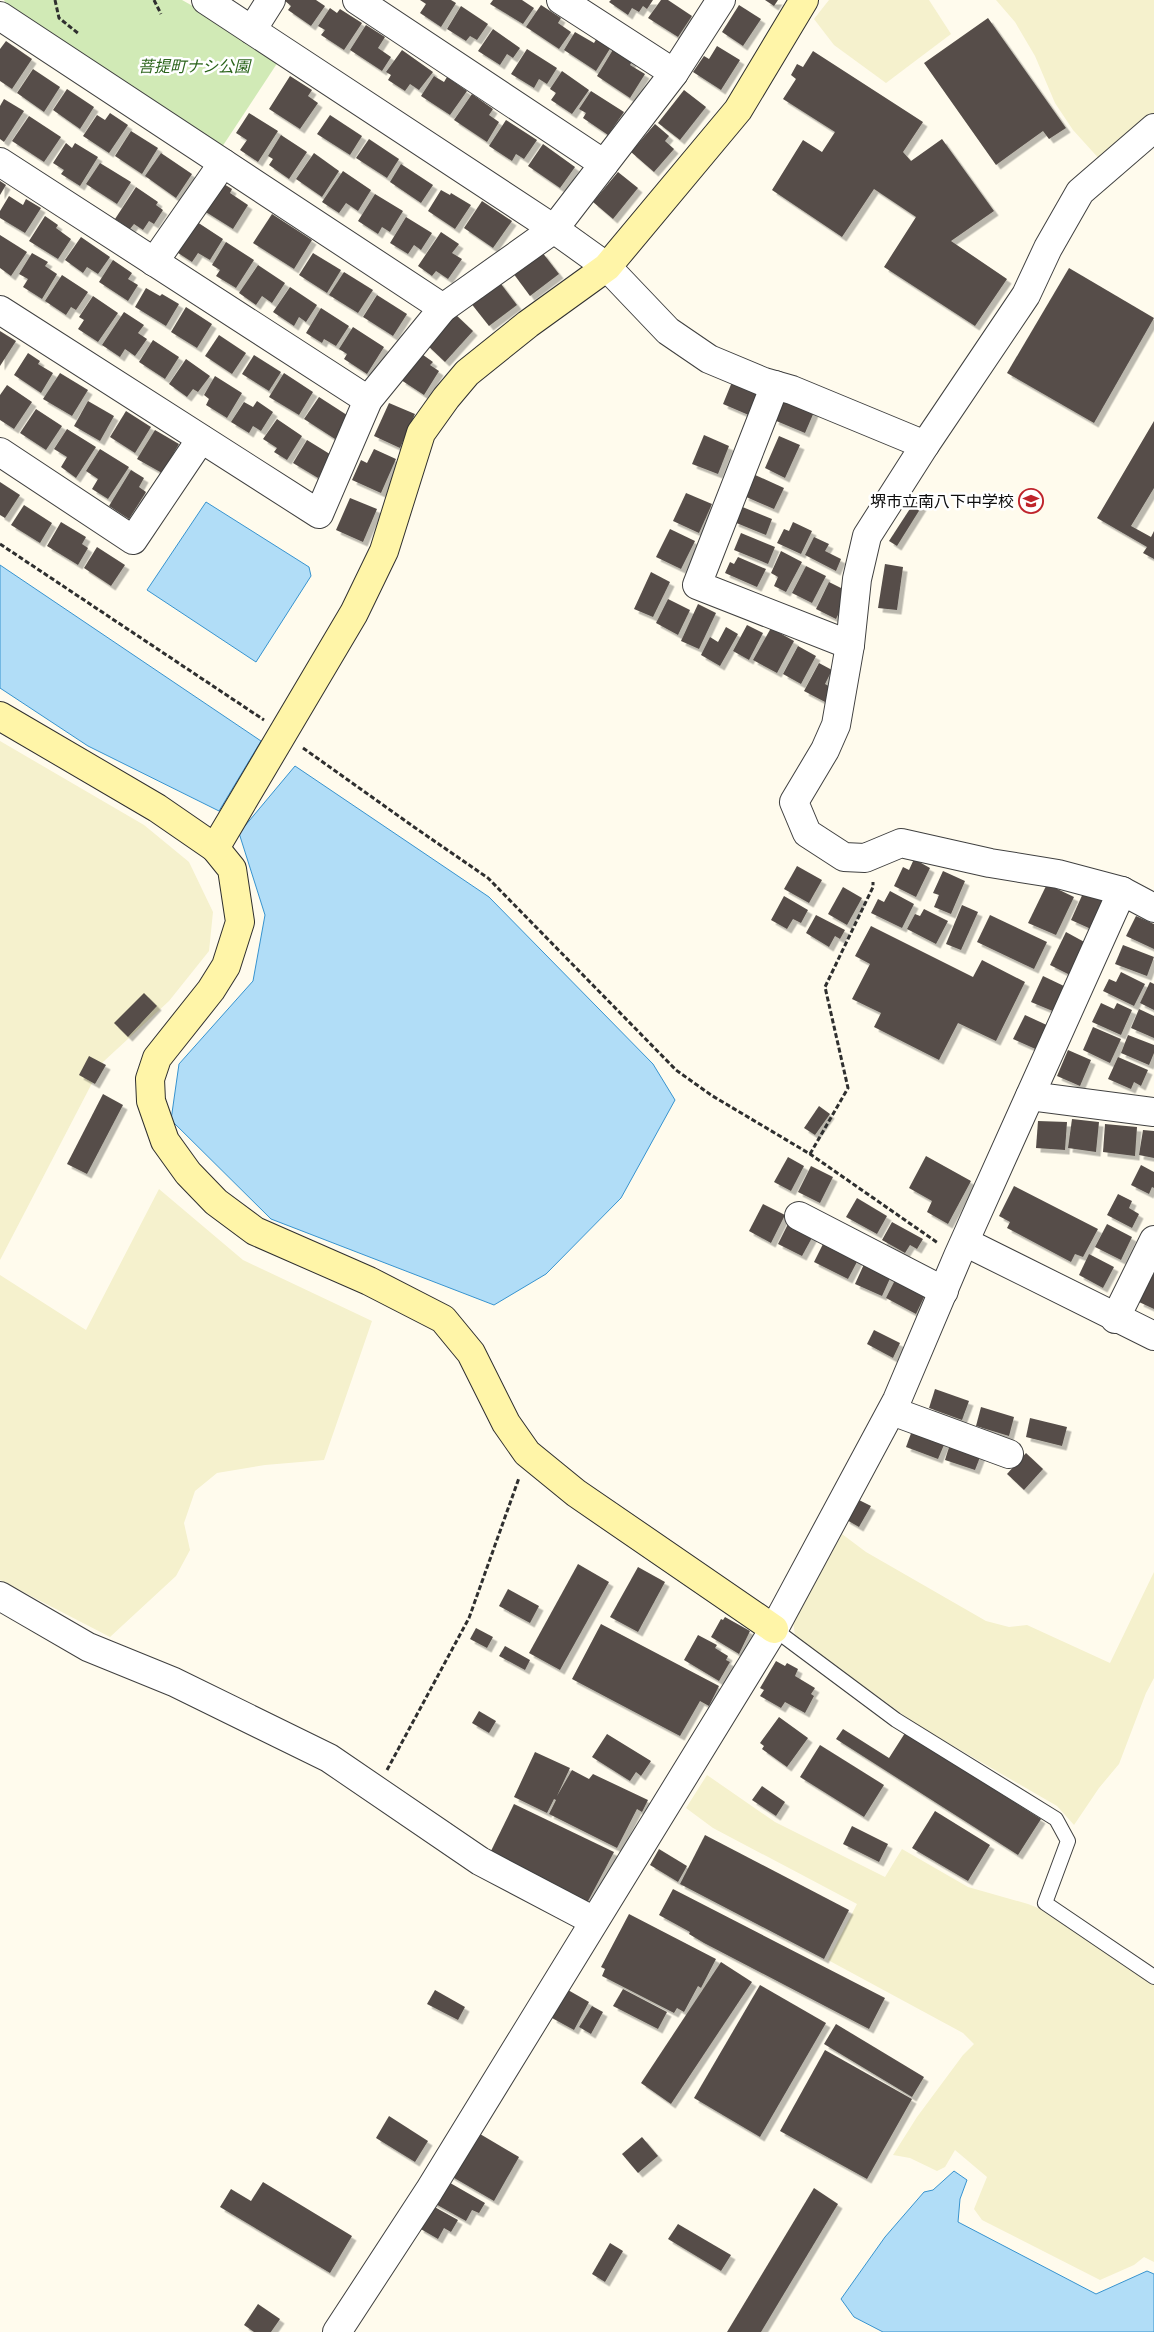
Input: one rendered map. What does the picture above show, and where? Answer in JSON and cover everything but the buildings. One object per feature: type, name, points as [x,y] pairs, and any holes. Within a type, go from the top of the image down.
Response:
[{"type":"street","points":[[206,0],[554,229],[607,267],[668,331],[708,359],[792,390],[925,445]]},
{"type":"street","points":[[252,30],[271,0]]},
{"type":"street","points":[[357,0],[604,164]]},
{"type":"street","points":[[561,0],[674,73]]},
{"type":"street","points":[[0,310],[319,514],[368,400],[443,308],[554,229],[674,73],[721,0]]},
{"type":"street","points":[[215,848],[354,613],[384,551],[421,433],[467,373],[528,324],[607,267],[738,110],[804,0]]},
{"type":"street","points":[[0,16],[443,308]]},
{"type":"street","points":[[1154,128],[1080,192],[1048,248],[1026,295],[925,445],[867,536],[857,579],[850,645],[836,725],[825,750],[794,802],[807,833],[844,857],[865,858],[901,843],[990,863],[1058,874],[1122,891],[1154,908]]},
{"type":"street","points":[[0,162],[368,400]]},
{"type":"street","points":[[154,262],[222,163]]},
{"type":"street","points":[[775,385],[697,586],[850,645]]},
{"type":"street","points":[[0,452],[133,540],[201,439]]},
{"type":"street","points":[[0,716],[157,808],[215,848],[232,869],[240,922],[226,966],[210,990],[157,1058],[150,1079],[151,1101],[165,1141],[188,1172],[216,1202],[255,1231],[369,1281],[443,1319],[471,1353],[506,1423],[527,1454],[576,1492],[774,1629]]},
{"type":"street","points":[[337,2332],[429,2191],[774,1629],[892,1411],[962,1249],[1122,891]]},
{"type":"street","points":[[1030,1096],[1154,1112]]},
{"type":"street","points":[[799,1216],[944,1291]]},
{"type":"street","points":[[1115,1319],[1154,1240]]},
{"type":"street","points":[[962,1249],[1154,1336]]},
{"type":"street","points":[[892,1411],[1009,1454]]},
{"type":"street","points":[[0,1596],[88,1647],[174,1682],[329,1758],[480,1862],[594,1920]]},
{"type":"lane","points":[[774,1629],[896,1720],[1056,1819],[1068,1842],[1045,1903],[1154,1977]]},
{"type":"path","points":[[55,0],[59,18],[78,34]]},
{"type":"path","points":[[154,0],[161,14]]},
{"type":"path","points":[[0,544],[282,733],[414,828],[488,878],[676,1070],[711,1095],[810,1154],[918,1231],[962,1249]]},
{"type":"path","points":[[810,1154],[848,1088],[824,987],[873,887],[874,854]]},
{"type":"path","points":[[376,1790],[469,1618],[512,1503],[527,1454]]},
{"type":"shaded area","points":[[829,0],[929,0],[951,34],[886,83],[834,45],[814,19]]},
{"type":"shaded area","points":[[996,0],[1154,0],[1154,117],[1102,162],[1073,130],[1055,103],[1035,56],[1015,22]]},
{"type":"shaded area","points":[[0,741],[144,825],[189,862],[213,912],[209,951],[169,1001],[103,1062],[0,1260]]},
{"type":"shaded area","points":[[159,1189],[243,1260],[372,1321],[324,1460],[265,1465],[217,1473],[195,1491],[184,1523],[190,1550],[176,1576],[110,1637],[0,1580],[0,1275],[86,1330]]},
{"type":"shaded area","points":[[842,1534],[866,1552],[986,1621],[1009,1627],[1027,1625],[1110,1663],[1154,1572],[1154,1678],[1146,1693],[1119,1764],[1099,1788],[1074,1825],[1057,1806],[917,1725],[795,1636],[793,1621]]},
{"type":"shaded area","points":[[707,1775],[775,1822],[885,1877],[902,1849],[968,1887],[1028,1904],[1048,1912],[1154,1983],[1154,2262],[1144,2257],[1134,2265],[1100,2280],[982,2220],[974,2209],[987,2177],[955,2150],[945,2167],[937,2171],[910,2158],[893,2155],[917,2117],[963,2055],[974,2044],[963,2033],[828,1960],[857,1904],[713,1828],[686,1808]]},
{"type":"green space","name":"菩提町ナシ公園","points":[[4,0],[182,0],[223,23],[278,62],[222,147],[7,7]]},
{"type":"water","points":[[206,502],[309,567],[311,576],[256,662],[147,590]]},
{"type":"water","points":[[0,565],[261,741],[219,811],[88,746],[0,688]]},
{"type":"water","points":[[295,766],[489,897],[653,1064],[675,1100],[621,1198],[546,1274],[494,1305],[271,1219],[171,1120],[179,1064],[253,981],[265,915],[239,833]]},
{"type":"water","points":[[954,2171],[967,2180],[960,2199],[958,2222],[1096,2294],[1147,2271],[1154,2274],[1154,2332],[883,2332],[854,2317],[841,2299],[885,2237],[924,2192],[933,2190]]},
{"type":"place","name":"堺市立南八下中学校","points":[[1031,501]]}]
